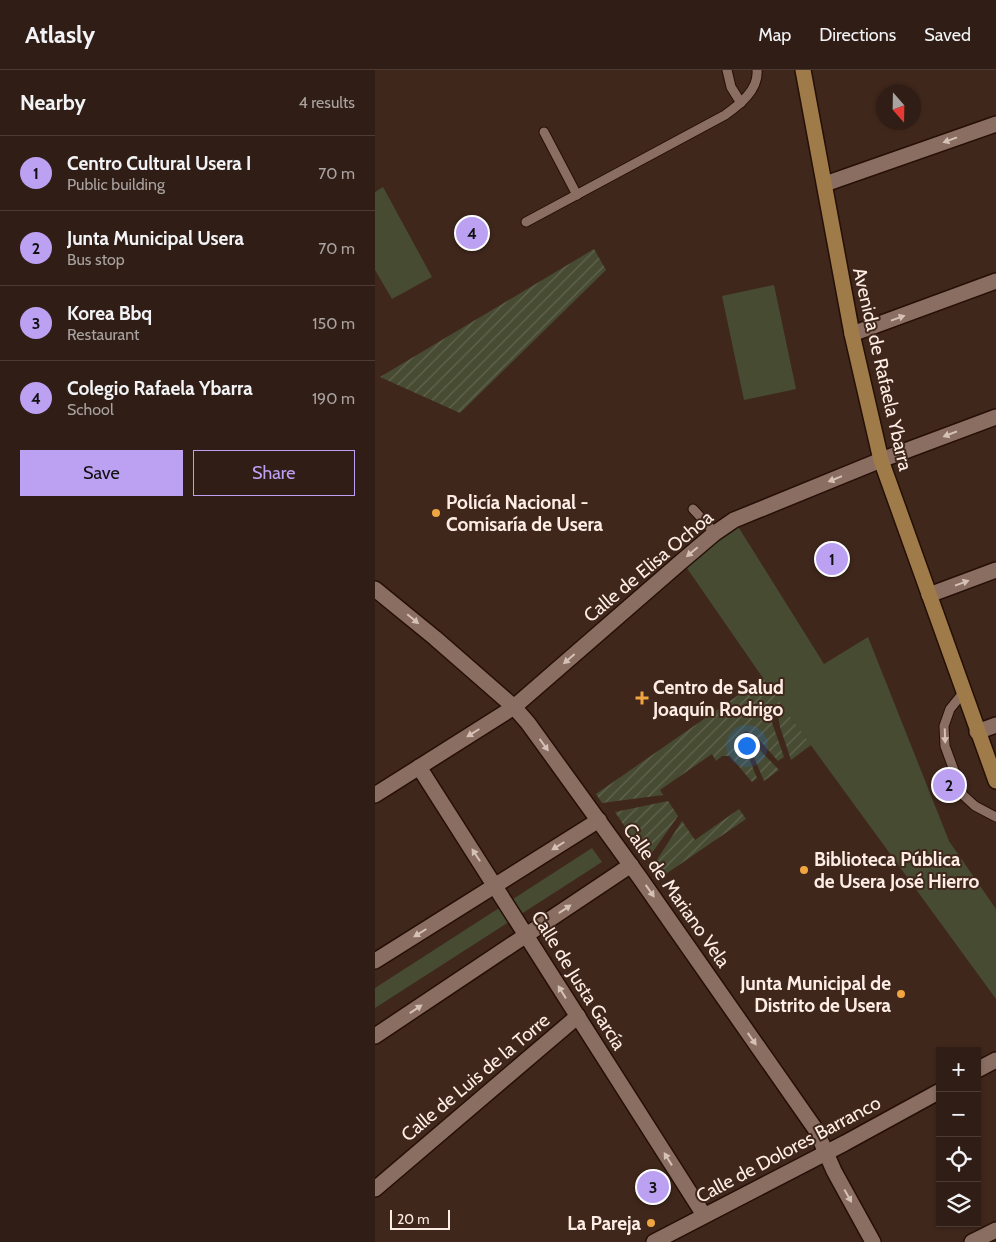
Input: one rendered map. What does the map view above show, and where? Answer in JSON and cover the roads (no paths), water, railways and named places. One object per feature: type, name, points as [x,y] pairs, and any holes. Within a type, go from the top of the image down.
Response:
[{"type":"main road","name":"Avenida de Rafaela Ybarra","points":[[803,70],[853,334],[881,460],[996,781]]},
{"type":"street","points":[[825,184],[996,124]]},
{"type":"street","points":[[853,334],[996,281]]},
{"type":"street","name":"Calle de Elisa Ochoa","points":[[375,795],[514,707],[715,533],[734,520],[881,460],[996,417]]},
{"type":"street","points":[[929,594],[996,570]]},
{"type":"street","name":"Calle de Mariano Vela","points":[[375,589],[514,707],[528,723],[631,864],[816,1130],[834,1171],[873,1242]]},
{"type":"street","points":[[977,732],[996,725]]},
{"type":"street","name":"Calle de Justa García","points":[[419,767],[704,1215]]},
{"type":"street","points":[[375,961],[599,820]]},
{"type":"street","points":[[375,1036],[527,936],[631,864]]},
{"type":"street","name":"Calle de Luis de la Torre","points":[[375,1189],[578,1016]]},
{"type":"street","points":[[981,1068],[996,1060]]},
{"type":"street","name":"Calle de Dolores Barranco","points":[[654,1242],[682,1235],[704,1215],[826,1153],[938,1092]]},
{"type":"street","points":[[972,1242],[996,1230]]},
{"type":"lane","points":[[727,70],[731,87],[741,103]]},
{"type":"lane","points":[[526,222],[717,120],[741,103],[754,86],[757,70]]},
{"type":"lane","points":[[544,132],[577,195]]},
{"type":"lane","points":[[693,509],[715,533]]},
{"type":"lane","points":[[963,693],[950,709],[944,726],[945,746],[963,795],[975,806],[996,817]]},
{"type":"place","name":"Colegio Rafaela Ybarra","points":[[472,233]]},
{"type":"place","name":"Policía Nacional - Comisaría de Usera","points":[[436,513]]},
{"type":"place","name":"Centro Cultural Usera I","points":[[832,559]]},
{"type":"place","name":"Centro de Salud Joaquín Rodrigo","points":[[642,698]]},
{"type":"place","name":"Junta Municipal Usera","points":[[949,785]]},
{"type":"place","name":"Biblioteca Pública de Usera José Hierro","points":[[804,870]]},
{"type":"place","name":"Junta Municipal de Distrito de Usera","points":[[901,994]]},
{"type":"place","name":"Korea Bbq","points":[[653,1187]]},
{"type":"place","name":"La Pareja","points":[[651,1223]]}]
